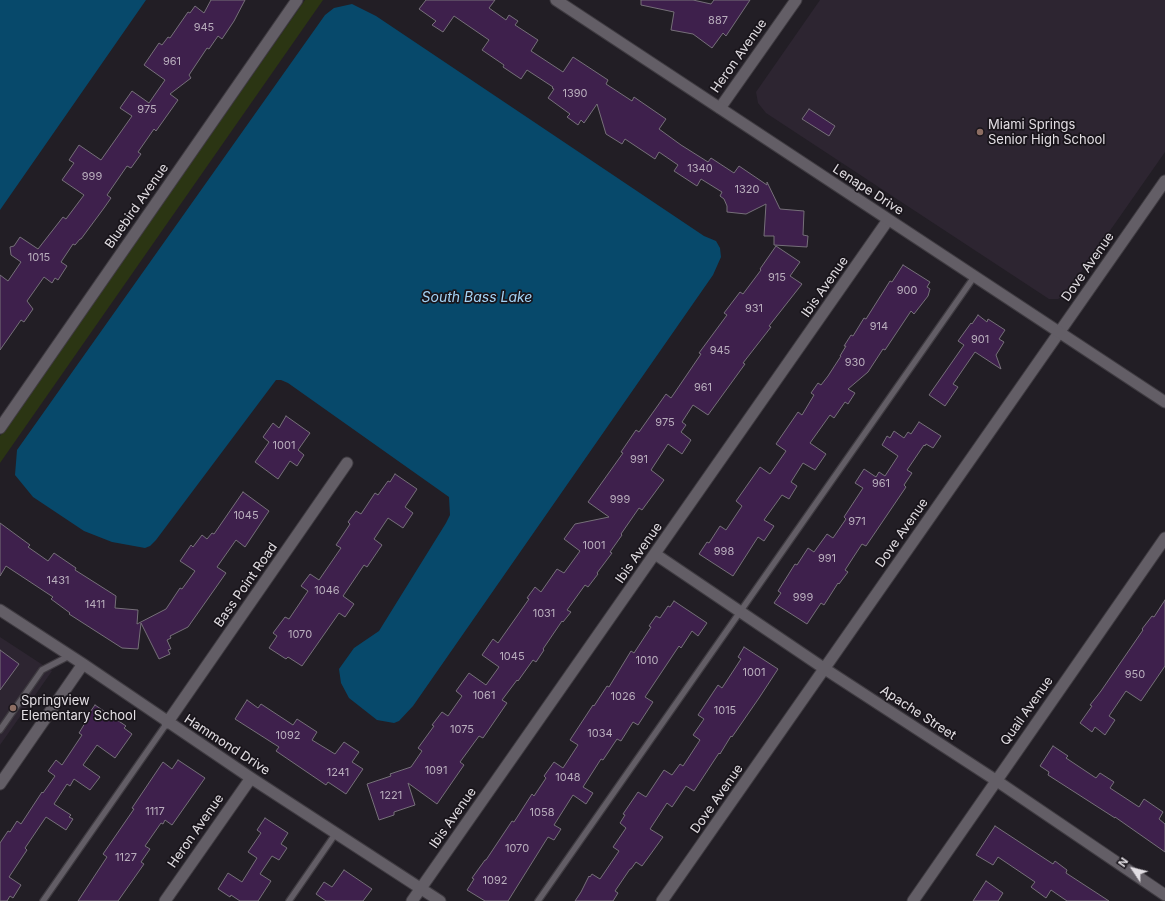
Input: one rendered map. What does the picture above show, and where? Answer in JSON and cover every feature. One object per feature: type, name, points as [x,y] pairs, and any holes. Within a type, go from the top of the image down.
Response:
[{"type":"street","name":"Bluebird Avenue","points":[[0,428],[297,0]]},
{"type":"street","name":"Lenape Drive","points":[[556,0],[1165,402]]},
{"type":"street","name":"Heron Avenue","points":[[720,108],[796,0]]},
{"type":"street","name":"Dove Avenue","points":[[662,901],[1165,181]]},
{"type":"street","name":"Ibis Avenue","points":[[412,901],[888,220]]},
{"type":"street","name":"Bass Point Road","points":[[167,722],[347,463]]},
{"type":"street","name":"Quail Avenue","points":[[913,901],[1165,538]]},
{"type":"street","name":"Apache Street","points":[[655,554],[825,669],[997,781],[1165,895]]},
{"type":"street","name":"Hammond Drive","points":[[0,610],[83,664],[251,778],[440,901]]},
{"type":"street","points":[[0,784],[83,664]]},
{"type":"street","name":"Heron Avenue","points":[[165,901],[251,778]]},
{"type":"street","points":[[1161,901],[1165,895]]},
{"type":"lane","points":[[538,901],[974,277]]},
{"type":"lane","points":[[0,730],[42,670],[70,656]]},
{"type":"lane","points":[[43,901],[167,722]]},
{"type":"lane","points":[[289,901],[336,833]]},
{"type":"shaded area","name":"Miami Springs Senior High School","points":[[820,0],[1165,0],[1165,152],[1065,295],[1058,299],[1049,299],[766,113],[758,103],[756,92]]},
{"type":"shaded area","name":"Springview Elementary School","points":[[0,637],[52,671],[0,745]]},
{"type":"green space","points":[[305,0],[323,0],[0,463],[0,436]]},
{"type":"water","points":[[0,0],[146,0],[0,210]]},
{"type":"water","name":"South Bass Lake","points":[[352,4],[376,16],[704,236],[716,241],[720,248],[721,257],[713,275],[413,706],[399,721],[394,723],[377,720],[349,698],[341,683],[339,669],[354,648],[379,631],[446,523],[450,515],[449,497],[288,383],[281,380],[276,380],[156,540],[150,546],[145,548],[112,542],[84,531],[33,497],[15,475],[17,450],[325,15],[334,8]]},
{"type":"building","points":[[211,0],[245,0],[222,39],[218,36],[209,49],[207,48],[189,75],[191,78],[170,94],[178,100],[156,131],[154,129],[138,152],[141,154],[131,168],[127,166],[107,195],[111,198],[104,208],[81,239],[75,245],[73,244],[61,262],[67,266],[58,280],[55,278],[52,283],[44,277],[27,301],[33,309],[24,322],[21,320],[0,350],[0,275],[8,281],[21,262],[11,255],[10,247],[14,246],[20,237],[38,249],[63,217],[66,219],[84,195],[62,180],[74,163],[69,160],[79,145],[101,160],[132,116],[120,108],[132,91],[149,103],[165,80],[144,65],[159,43],[162,45],[168,37],[170,38],[188,12],[190,13],[195,6],[204,13]]},
{"type":"building","points":[[426,0],[495,0],[489,8],[506,20],[509,15],[518,21],[515,25],[538,40],[531,51],[563,72],[573,57],[608,80],[606,84],[632,101],[634,97],[666,119],[659,129],[681,145],[708,162],[711,158],[734,173],[739,166],[767,185],[767,182],[780,209],[804,211],[803,235],[808,236],[807,247],[774,245],[774,236],[764,236],[766,204],[746,214],[727,212],[727,206],[724,199],[720,196],[722,192],[701,179],[697,186],[674,171],[678,165],[659,152],[655,159],[625,139],[622,144],[606,134],[597,104],[584,123],[581,120],[578,125],[567,117],[570,114],[548,98],[554,89],[552,88],[553,87],[527,70],[521,79],[503,67],[504,65],[482,50],[489,40],[454,16],[443,32],[432,25],[436,21],[419,9]]},
{"type":"building","points":[[641,0],[693,0],[711,4],[714,0],[750,0],[726,36],[723,33],[712,48],[693,34],[671,30],[674,12],[641,5]]},
{"type":"building","points":[[809,109],[835,126],[829,136],[802,119]]},
{"type":"building","points":[[776,246],[800,262],[790,276],[802,284],[769,326],[771,327],[743,363],[745,364],[708,415],[693,405],[682,422],[686,425],[681,432],[691,440],[682,454],[668,444],[651,470],[664,480],[642,510],[639,508],[621,534],[622,535],[610,552],[612,553],[597,573],[598,574],[588,587],[585,585],[567,610],[571,612],[563,622],[562,621],[536,662],[533,660],[502,700],[507,703],[483,738],[479,736],[460,762],[464,765],[437,804],[408,783],[415,805],[394,812],[394,815],[379,820],[367,784],[411,767],[422,751],[418,748],[434,726],[432,725],[442,712],[448,716],[462,696],[456,691],[469,673],[486,685],[499,667],[482,655],[493,639],[498,643],[529,599],[527,598],[535,587],[541,592],[557,569],[564,573],[580,551],[564,539],[575,524],[609,517],[588,502],[623,453],[621,452],[636,430],[639,432],[666,394],[671,398],[701,354],[699,353],[727,315],[724,313],[740,292],[743,294],[761,270],[760,269]]},
{"type":"building","points":[[903,265],[930,282],[927,287],[930,289],[928,296],[914,314],[911,311],[885,350],[883,349],[868,372],[848,389],[855,393],[848,404],[845,402],[834,418],[830,415],[810,443],[826,454],[815,470],[803,463],[791,482],[797,486],[789,499],[782,495],[764,520],[774,526],[764,541],[758,537],[733,576],[699,554],[707,542],[709,543],[720,526],[726,530],[742,506],[736,501],[760,467],[770,474],[786,451],[776,444],[798,412],[802,415],[814,395],[811,393],[818,383],[821,385],[828,376],[841,356],[846,346],[844,346],[851,335],[853,336],[864,318],[866,319],[890,281],[892,282]]},
{"type":"building","points":[[978,315],[987,322],[988,319],[1005,330],[999,339],[1004,342],[996,355],[1001,369],[975,352],[953,384],[958,387],[945,406],[929,395],[964,345],[958,341]]},
{"type":"building","points":[[286,416],[310,433],[298,450],[304,455],[297,466],[290,461],[278,479],[255,462],[269,442],[263,437],[273,423],[279,428]]},
{"type":"building","points":[[919,422],[941,436],[933,448],[926,444],[925,446],[924,445],[907,470],[912,473],[904,485],[906,487],[866,546],[862,544],[845,570],[848,572],[839,584],[838,583],[824,605],[821,603],[807,624],[774,603],[781,593],[778,591],[795,564],[797,565],[808,548],[814,552],[827,534],[833,538],[846,519],[844,517],[863,488],[855,483],[864,469],[876,477],[879,472],[885,476],[898,456],[882,445],[887,436],[890,438],[894,431],[904,438],[908,432],[911,434]]},
{"type":"building","points":[[395,474],[417,489],[405,507],[413,513],[403,528],[388,518],[374,539],[382,545],[367,567],[364,565],[343,596],[354,604],[345,617],[339,613],[302,666],[288,657],[286,659],[269,648],[277,636],[273,633],[285,617],[289,619],[308,591],[301,586],[310,574],[319,580],[341,548],[336,545],[350,524],[348,522],[356,511],[361,514],[375,493],[378,495]]},
{"type":"building","points":[[243,492],[269,511],[245,547],[236,540],[217,567],[226,573],[188,627],[170,636],[171,638],[167,640],[171,649],[168,650],[170,654],[159,659],[141,623],[138,649],[122,648],[69,614],[70,613],[51,599],[53,597],[6,566],[0,576],[0,523],[30,545],[28,547],[48,561],[54,553],[76,568],[75,570],[116,596],[115,608],[138,610],[137,624],[166,609],[180,588],[182,589],[195,571],[180,561],[191,545],[193,547],[202,535],[207,539],[212,533],[214,534]]},
{"type":"building","points":[[1165,600],[1165,666],[1141,701],[1126,691],[1109,716],[1115,720],[1105,735],[1095,727],[1092,732],[1080,723],[1092,706],[1090,705],[1143,630],[1142,629],[1152,616],[1154,617]]},
{"type":"building","points":[[674,601],[707,623],[698,636],[692,631],[681,648],[679,646],[645,697],[653,702],[638,725],[633,722],[621,741],[617,739],[603,760],[601,759],[583,787],[593,793],[586,804],[573,795],[554,825],[561,829],[554,840],[548,837],[508,901],[485,901],[467,890],[474,879],[472,878],[512,821],[514,822],[532,794],[534,796],[546,778],[544,776],[554,762],[563,768],[578,745],[570,740],[593,705],[594,706],[607,686],[609,687],[631,651],[634,653],[651,627],[649,626],[656,616],[660,618],[668,606],[670,607]]},
{"type":"building","points":[[744,647],[778,669],[759,698],[732,737],[731,736],[720,754],[719,753],[694,791],[686,786],[672,807],[667,803],[650,829],[663,837],[642,866],[636,862],[630,869],[615,891],[618,893],[613,901],[575,901],[589,876],[590,877],[592,874],[600,879],[619,851],[613,847],[626,828],[620,823],[625,815],[623,814],[638,792],[646,797],[664,770],[672,775],[680,764],[683,766],[700,740],[693,735],[704,719],[698,715],[718,685],[722,688],[741,659],[738,657]]},
{"type":"building","points":[[0,650],[19,664],[0,690]]},
{"type":"building","points":[[247,700],[258,708],[261,704],[293,725],[297,719],[317,732],[312,740],[335,754],[344,742],[359,752],[352,762],[363,769],[346,794],[328,782],[326,785],[276,751],[279,747],[235,719]]},
{"type":"building","points":[[95,705],[126,726],[124,728],[132,734],[115,758],[97,745],[83,765],[100,777],[90,790],[74,779],[70,786],[67,784],[54,804],[71,815],[69,817],[73,819],[66,830],[46,817],[25,848],[27,850],[9,877],[21,885],[13,898],[10,896],[7,901],[0,901],[0,843],[17,821],[21,824],[42,792],[43,793],[55,776],[48,771],[56,760],[62,765],[82,735],[79,733],[85,723],[83,722]]},
{"type":"building","points":[[1053,746],[1068,756],[1066,758],[1096,778],[1100,773],[1114,782],[1110,788],[1139,807],[1144,799],[1163,812],[1159,819],[1165,824],[1165,852],[1115,817],[1048,775],[1049,772],[1040,766]]},
{"type":"building","points":[[178,760],[205,778],[172,825],[165,820],[163,824],[161,823],[145,846],[150,849],[141,862],[144,864],[118,901],[78,901],[107,857],[103,854],[134,809],[132,808],[163,762],[172,769]]},
{"type":"building","points":[[265,818],[288,833],[281,844],[287,848],[279,860],[272,856],[260,874],[271,881],[258,901],[240,901],[231,895],[230,897],[218,889],[228,873],[242,882],[257,858],[248,852],[261,833],[257,830]]},
{"type":"building","points":[[995,826],[1053,864],[1055,861],[1067,870],[1066,873],[1109,901],[1067,901],[1051,890],[1046,898],[1031,887],[1035,882],[998,857],[993,865],[976,855]]},
{"type":"building","points":[[344,870],[372,889],[363,901],[326,901],[316,894],[324,882],[332,887]]},
{"type":"building","points":[[986,881],[1003,893],[998,901],[973,901]]},
{"type":"place","name":"Miami Springs Senior High School","points":[[980,132]]},
{"type":"place","name":"Springview Elementary School","points":[[13,708]]}]
